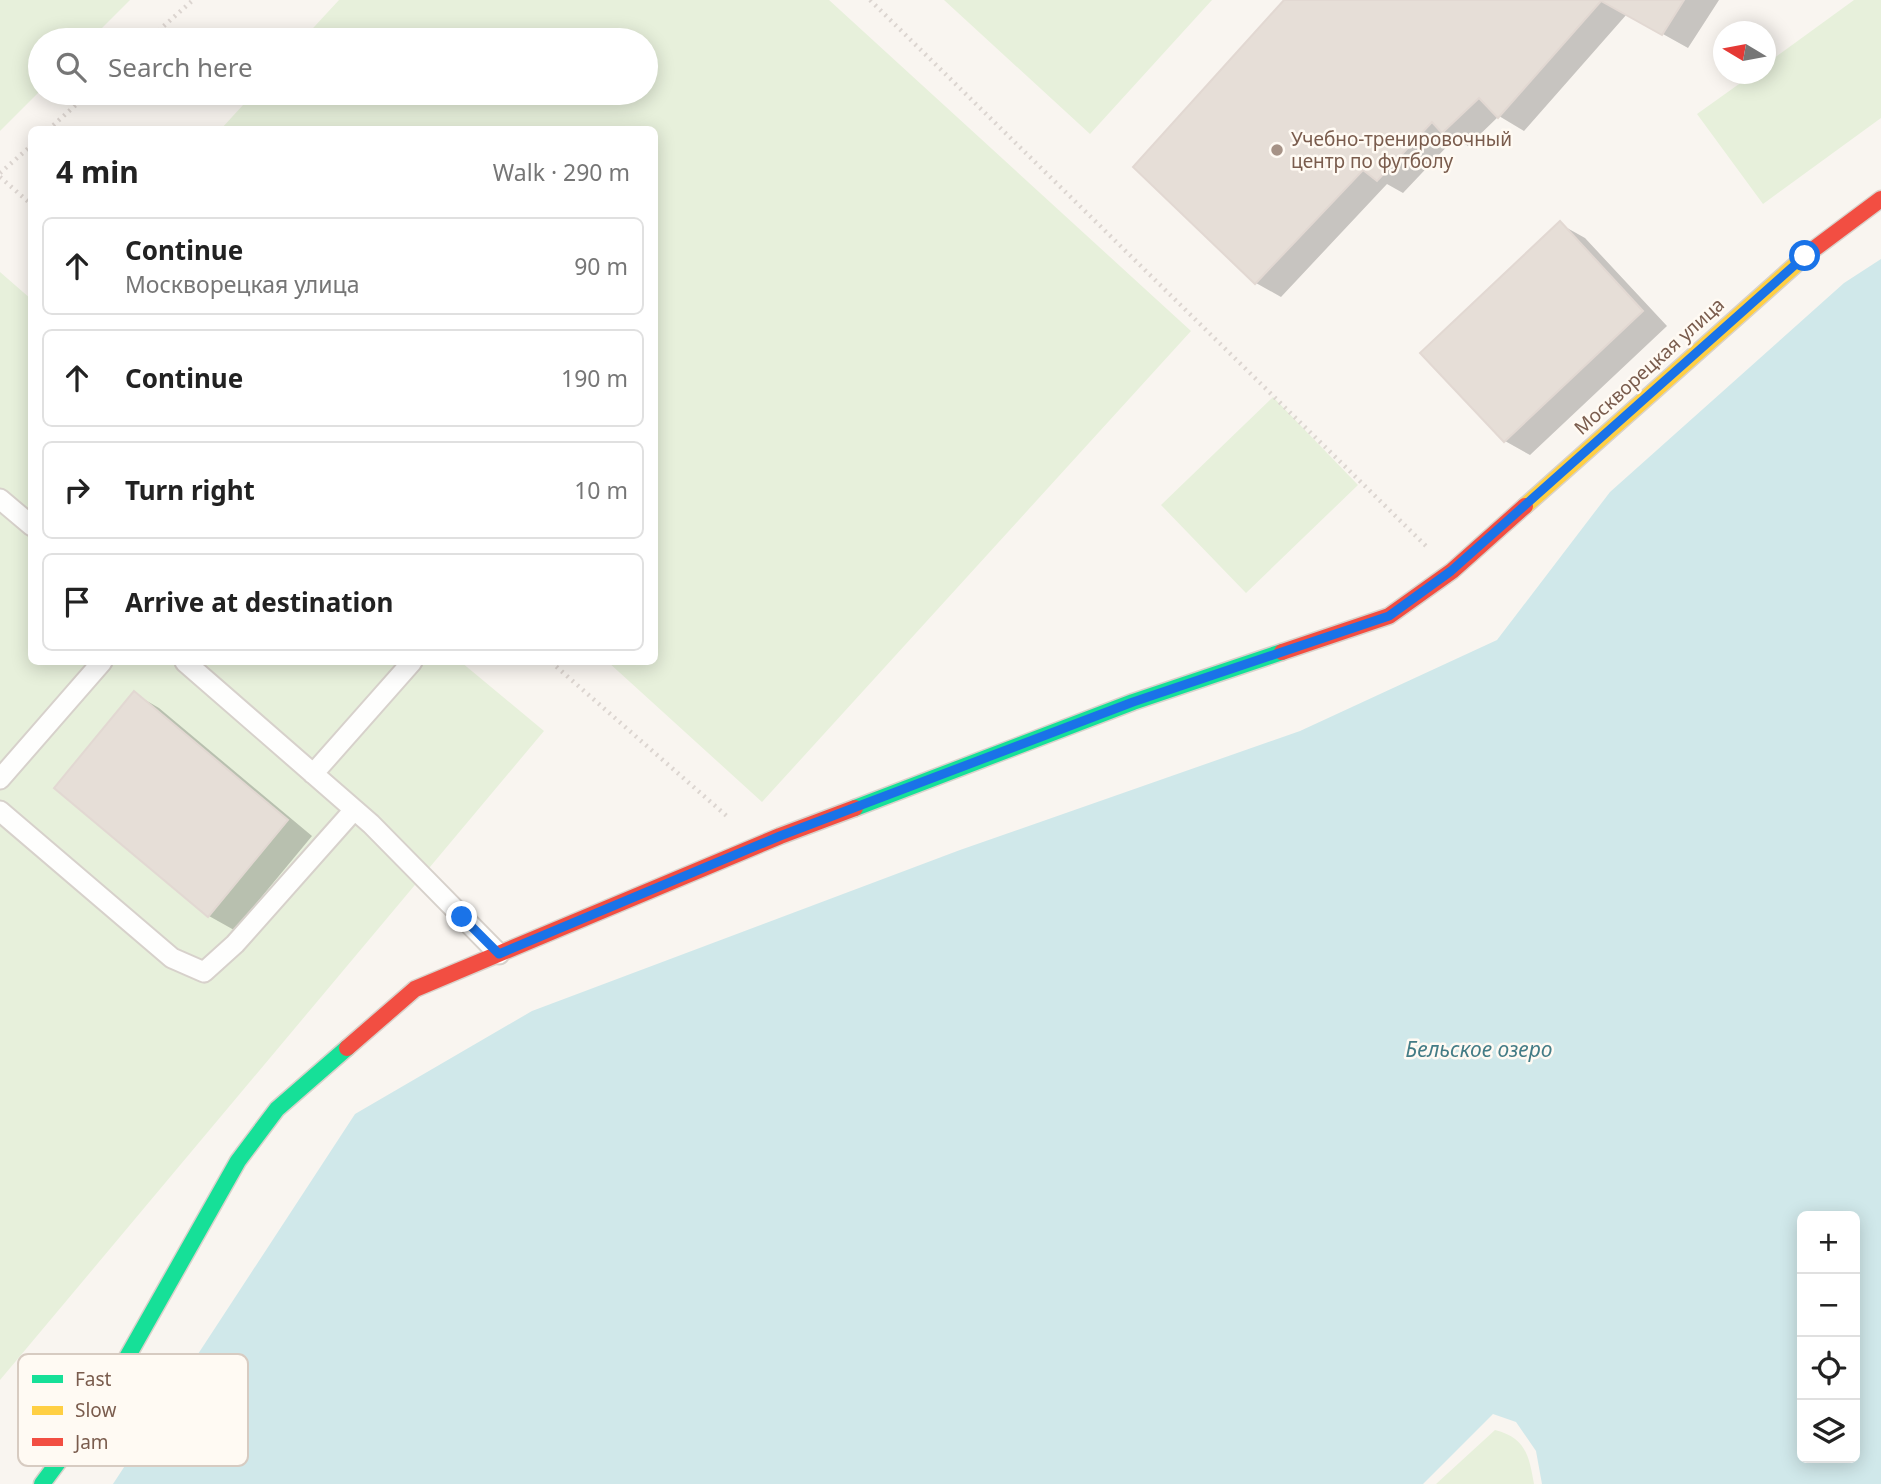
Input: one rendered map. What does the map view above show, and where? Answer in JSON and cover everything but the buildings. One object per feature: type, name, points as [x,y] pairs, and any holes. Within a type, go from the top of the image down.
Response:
[{"type":"street","name":"Москворецкая улица","points":[[129,1354],[237,1161],[277,1110],[415,989],[760,845],[1133,702],[1389,616],[1451,571],[1805,256],[1881,199]]},
{"type":"street","name":"Москворецкая улица","points":[[42,1484],[55,1466]]},
{"type":"lane","points":[[0,499],[28,523]]},
{"type":"lane","points":[[0,779],[99,665]]},
{"type":"lane","points":[[188,665],[354,810],[499,954]]},
{"type":"lane","points":[[313,774],[409,665]]},
{"type":"lane","points":[[0,811],[172,958],[204,972],[235,944],[354,810]]},
{"type":"path","points":[[162,28],[193,0]]},
{"type":"path","points":[[870,0],[1451,571]]},
{"type":"path","points":[[52,126],[76,105]]},
{"type":"path","points":[[28,149],[0,175],[28,201]]},
{"type":"path","points":[[554,665],[760,845]]},
{"type":"green space","points":[[0,0],[130,0],[102,28],[28,28],[28,103],[0,131]]},
{"type":"green space","points":[[339,0],[829,0],[1191,331],[762,802],[611,665],[658,665],[658,126],[224,126],[243,105],[658,105],[658,28],[313,28]]},
{"type":"green space","points":[[944,0],[1212,0],[1090,134]]},
{"type":"green space","points":[[1854,0],[1881,0],[1881,118],[1763,204],[1697,114],[1739,84],[1776,84],[1776,57]]},
{"type":"green space","points":[[0,272],[28,296],[28,665],[465,665],[544,731],[22,1354],[18,1354],[18,1359],[0,1380]]},
{"type":"green space","points":[[1273,397],[1358,485],[1246,593],[1161,505]]},
{"type":"green space","points":[[1495,1430],[1520,1443],[1528,1457],[1534,1484],[1436,1484]]},
{"type":"water","name":"Бельское озеро","points":[[1881,259],[1881,1484],[1542,1484],[1536,1451],[1516,1422],[1493,1414],[1423,1484],[113,1484],[125,1466],[248,1466],[248,1354],[198,1354],[355,1114],[532,1011],[960,850],[1300,731],[1497,640],[1610,492],[1844,283]]},
{"type":"traffic: fast","points":[[855,808],[1133,702],[1282,652]]},
{"type":"traffic: fast","points":[[129,1354],[238,1161],[277,1109],[347,1048]]},
{"type":"traffic: fast","points":[[42,1484],[55,1466]]},
{"type":"traffic: slow","points":[[1525,506],[1810,252]]},
{"type":"traffic: jam","points":[[1810,252],[1881,199]]},
{"type":"traffic: jam","points":[[1282,652],[1389,616],[1452,571],[1525,506]]},
{"type":"traffic: jam","points":[[347,1048],[415,989],[780,836],[855,808]]},
{"type":"place","name":"Учебно-тренировочный центр по футболу","points":[[1277,150]]},
{"type":"route","points":[[462,917],[499,954],[780,836],[856,807],[1133,702],[1389,616],[1451,571],[1805,256]]}]
